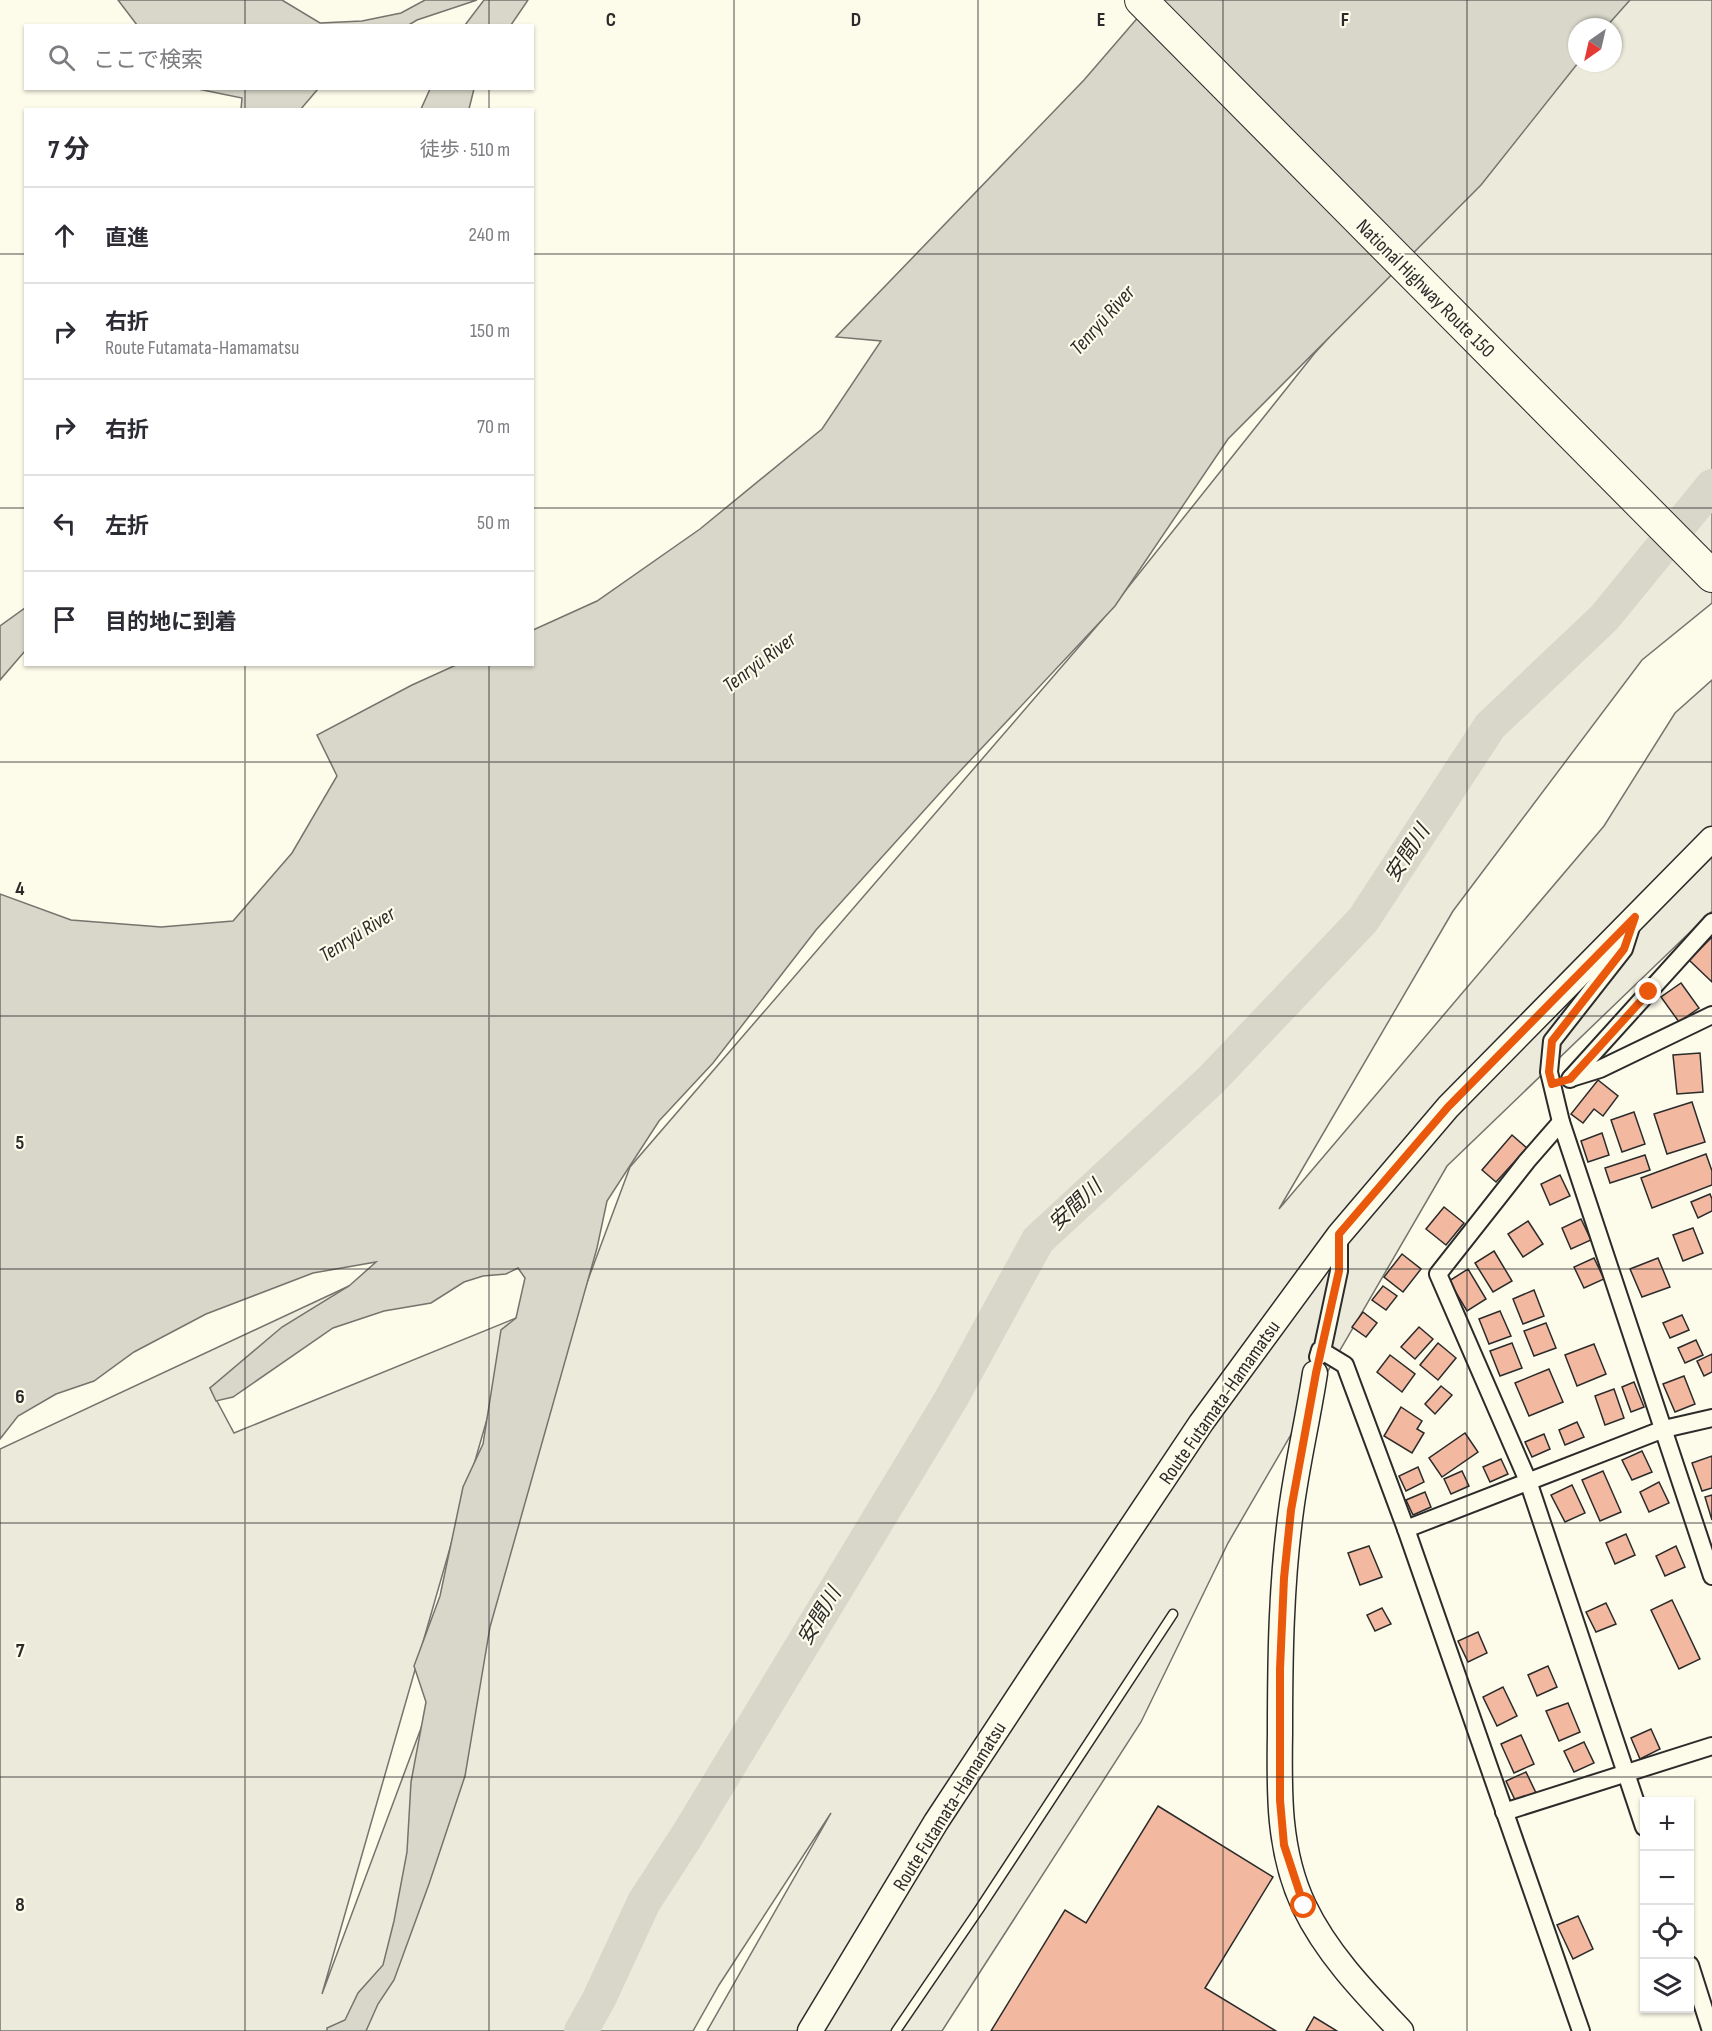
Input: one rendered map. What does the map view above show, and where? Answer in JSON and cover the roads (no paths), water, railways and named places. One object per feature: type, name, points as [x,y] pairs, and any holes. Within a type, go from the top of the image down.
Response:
[{"type":"highway","name":"National Highway Route 150","points":[[1141,0],[1712,576]]},
{"type":"main road","name":"Route Futamata-Hamamatsu","points":[[810,2031],[936,1822],[1024,1689],[1201,1423],[1339,1234],[1448,1107],[1712,839]]},
{"type":"main road","points":[[1319,1362],[1291,1510],[1284,1578],[1280,1669],[1280,1800],[1284,1845],[1304,1906],[1330,1952],[1401,2031]]},
{"type":"street","points":[[1635,917],[1624,949],[1552,1041],[1549,1072],[1561,1122],[1712,1576]]},
{"type":"street","points":[[1570,1079],[1712,922]]},
{"type":"street","points":[[1552,1084],[1600,1069],[1712,1015]]},
{"type":"street","points":[[1561,1122],[1527,1161],[1438,1274],[1528,1481],[1640,1814]]},
{"type":"street","points":[[1339,1234],[1339,1271],[1319,1362],[1345,1365],[1406,1529],[1581,2031]]},
{"type":"street","points":[[1406,1529],[1664,1429],[1712,1418]]},
{"type":"street","points":[[1504,1812],[1712,1746]]},
{"type":"street","points":[[1694,1980],[1711,2031]]},
{"type":"lane","points":[[896,2031],[980,1908],[1173,1614]]},
{"type":"water","points":[[118,0],[282,0],[320,23],[362,21],[401,13],[425,0],[477,0],[410,24],[136,24]]},
{"type":"water","points":[[484,0],[528,0],[512,24],[466,24]]},
{"type":"water","name":"Tenryū River","points":[[1153,0],[1630,0],[1614,18],[1568,18],[1568,72],[1571,72],[1481,185],[1228,439],[1115,606],[948,784],[816,930],[713,1063],[659,1121],[607,1201],[597,1248],[490,1627],[465,1776],[429,1884],[394,1980],[378,2004],[366,2031],[327,2031],[327,2028],[345,2020],[358,1993],[383,1965],[407,1852],[411,1782],[426,1702],[414,1666],[440,1596],[463,1487],[483,1444],[501,1330],[516,1318],[525,1278],[518,1268],[506,1274],[483,1276],[464,1282],[431,1303],[384,1311],[333,1328],[233,1397],[216,1401],[210,1388],[282,1327],[349,1286],[376,1262],[313,1273],[206,1314],[134,1352],[94,1381],[56,1394],[18,1416],[0,1439],[0,894],[71,920],[161,927],[233,921],[292,853],[337,776],[317,735],[412,685],[454,666],[534,666],[534,630],[597,601],[700,529],[822,429],[881,341],[836,337],[1084,80]]},
{"type":"water","points":[[203,90],[317,90],[302,108],[241,108],[242,98]]},
{"type":"water","points":[[429,90],[474,90],[469,108],[421,108]]},
{"type":"water","points":[[24,609],[24,652],[0,680],[0,626]]},
{"type":"waterway","name":"安間川","points":[[581,2031],[599,1999],[644,1902],[688,1834],[951,1399],[1038,1240],[1211,1080],[1363,920],[1490,726],[1604,618],[1712,486]]}]
